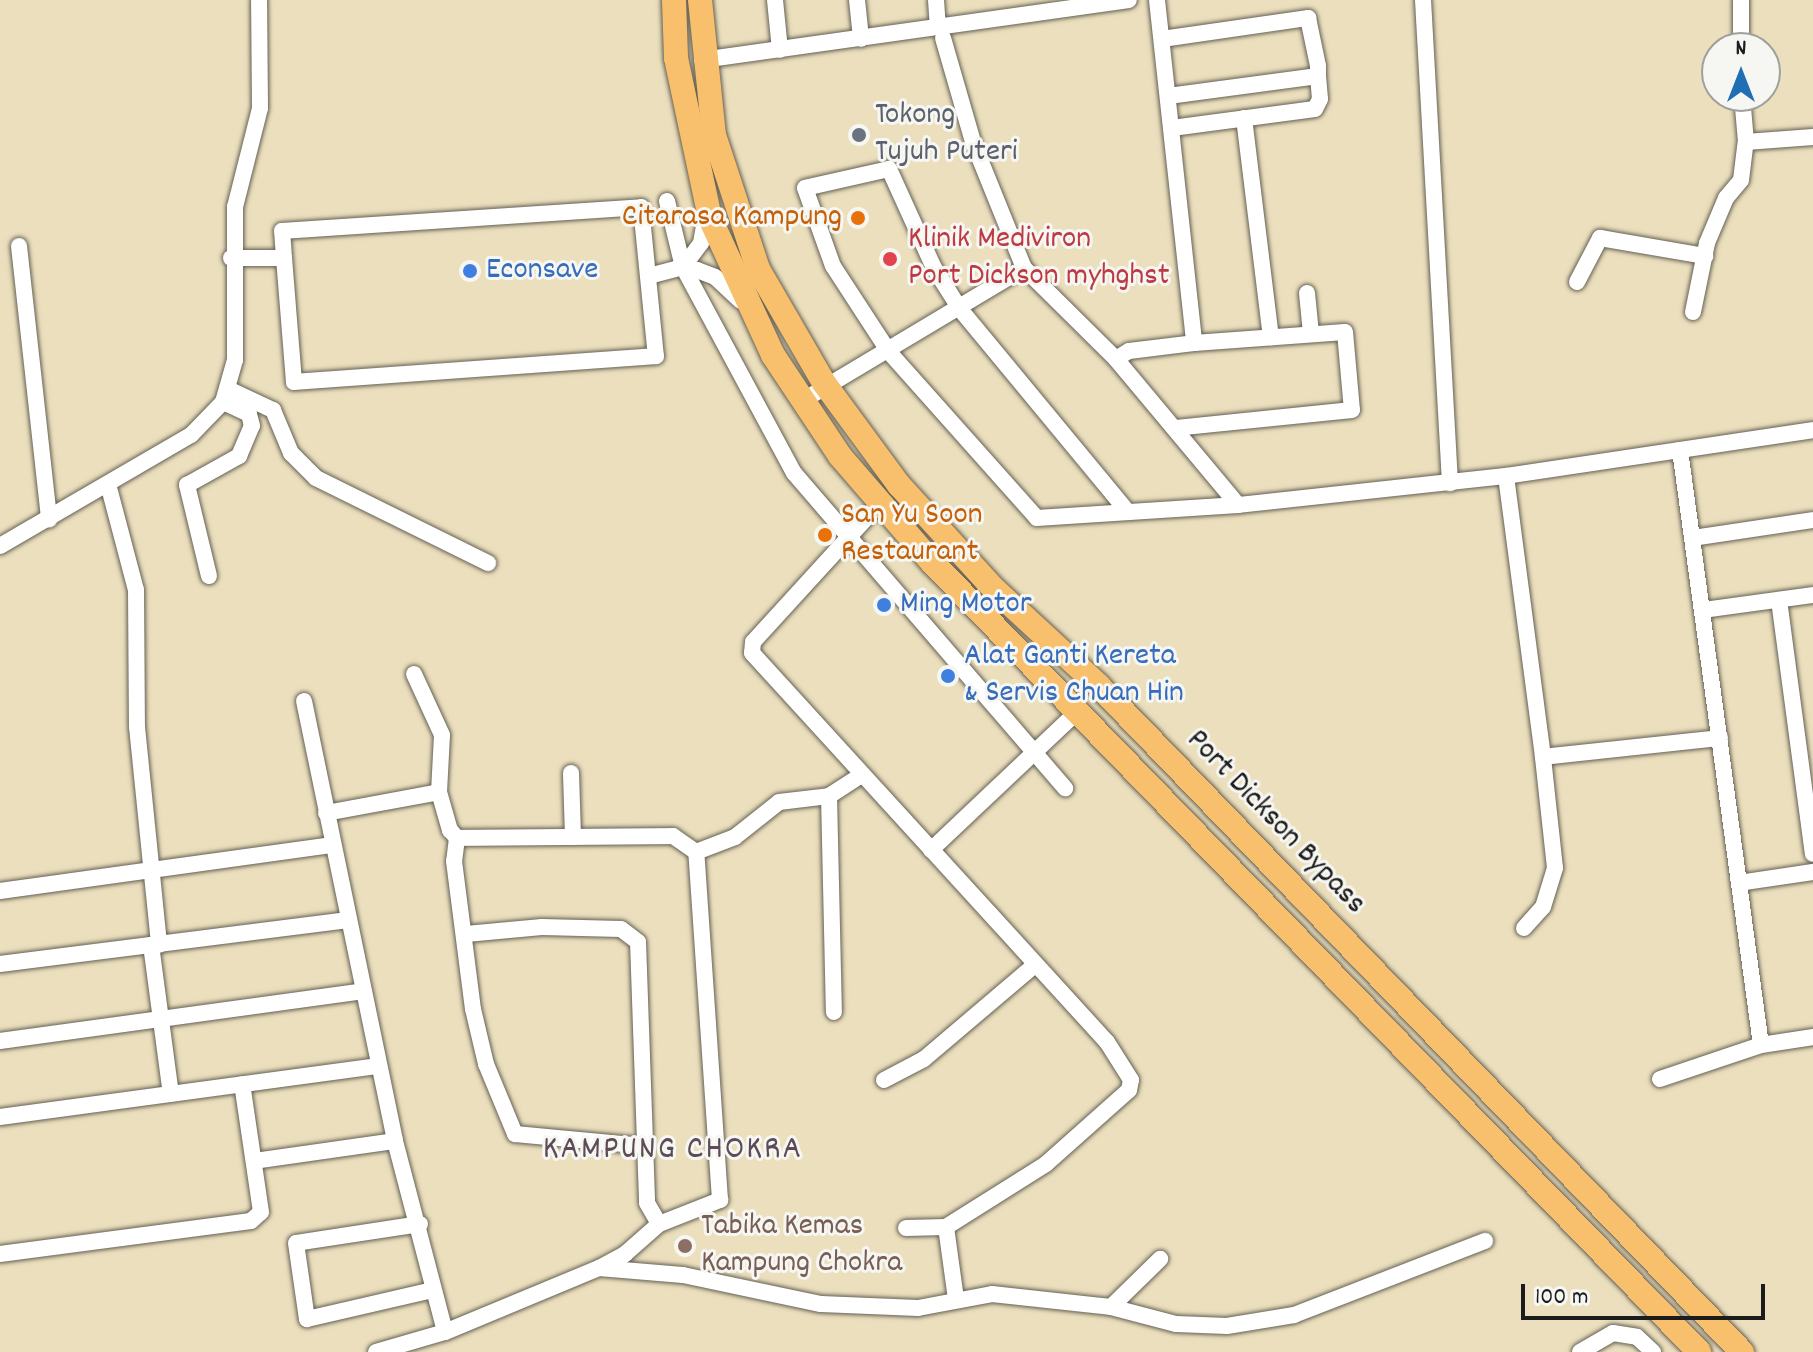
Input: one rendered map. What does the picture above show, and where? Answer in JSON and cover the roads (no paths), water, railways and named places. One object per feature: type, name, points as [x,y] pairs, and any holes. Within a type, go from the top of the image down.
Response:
[{"type":"highway","name":"Port Dickson Bypass","points":[[674,0],[676,58],[706,202],[756,322],[802,401],[879,504],[1699,1352]]},
{"type":"highway","name":"Port Dickson Bypass","points":[[700,0],[702,60],[714,135],[758,269],[824,383],[899,485],[995,590],[1099,686],[1742,1352]]},
{"type":"highway","points":[[995,590],[1022,628],[1078,685],[1083,697],[1080,709]]},
{"type":"highway","points":[[1080,709],[1091,703],[1102,706],[1171,762]]},
{"type":"street","points":[[0,546],[191,435],[225,396],[235,360],[231,258],[235,207],[260,108],[259,0]]},
{"type":"street","points":[[775,0],[780,50]]},
{"type":"street","points":[[857,0],[861,39]]},
{"type":"street","points":[[936,0],[941,32],[973,142],[1024,268],[1116,359],[1238,505]]},
{"type":"street","points":[[702,60],[941,32],[1091,2],[1129,0]]},
{"type":"street","points":[[1157,0],[1194,343]]},
{"type":"street","points":[[1423,0],[1450,483]]},
{"type":"street","points":[[1741,0],[1741,32]]},
{"type":"street","points":[[1162,39],[1308,18],[1318,76],[1320,99],[1315,109],[1172,128]]},
{"type":"street","points":[[1168,96],[1318,76]]},
{"type":"street","points":[[1693,312],[1705,256],[1726,198],[1741,180],[1746,142],[1743,112]]},
{"type":"street","points":[[1244,118],[1271,337]]},
{"type":"street","points":[[1746,142],[1813,137]]},
{"type":"street","points":[[1127,511],[960,309],[934,268],[889,169],[805,188],[833,266],[889,352],[1037,518],[1238,505],[1450,483],[1813,430]]},
{"type":"street","points":[[667,201],[683,267],[794,473],[849,540],[1035,749],[1065,788]]},
{"type":"street","points":[[649,276],[683,267],[701,243],[706,202]]},
{"type":"street","points":[[641,207],[656,356],[294,382],[284,258],[282,231],[641,207]]},
{"type":"street","points":[[1577,282],[1600,238],[1705,256]]},
{"type":"street","points":[[19,246],[49,519]]},
{"type":"street","points":[[231,258],[284,258]]},
{"type":"street","points":[[683,267],[731,288],[756,322]]},
{"type":"street","points":[[802,401],[824,383],[889,352],[1024,268]]},
{"type":"street","points":[[1307,293],[1311,334]]},
{"type":"street","points":[[1116,359],[1129,351],[1194,343],[1345,332],[1352,410],[1174,428]]},
{"type":"street","points":[[225,396],[273,410],[291,453],[316,478],[488,563]]},
{"type":"street","points":[[209,576],[187,485],[239,456],[252,426],[249,414],[225,396]]},
{"type":"street","points":[[1680,450],[1761,1045]]},
{"type":"street","points":[[1506,476],[1555,868],[1543,907],[1524,928]]},
{"type":"street","points":[[108,484],[136,590],[137,727],[153,872],[161,1019],[171,1094]]},
{"type":"street","points":[[879,504],[753,642],[752,653],[860,776],[1125,1063],[1131,1086],[1046,1164],[946,1227],[906,1228]]},
{"type":"street","points":[[1693,538],[1813,520]]},
{"type":"street","points":[[1703,610],[1813,595]]},
{"type":"street","points":[[1779,600],[1813,854]]},
{"type":"street","points":[[414,674],[442,735],[439,792],[450,830],[457,838],[454,861],[466,934],[473,1009],[486,1064],[515,1134],[645,1146]]},
{"type":"street","points":[[304,701],[346,920],[395,1141],[420,1224],[445,1332]]},
{"type":"street","points":[[931,850],[1080,709]]},
{"type":"street","points":[[1543,757],[1720,738]]},
{"type":"street","points":[[571,773],[573,837]]},
{"type":"street","points":[[696,852],[735,837],[779,802],[829,796],[860,776]]},
{"type":"street","points":[[326,813],[439,792]]},
{"type":"street","points":[[829,796],[834,1012]]},
{"type":"street","points":[[457,838],[673,836],[696,852]]},
{"type":"street","points":[[0,891],[333,845]]},
{"type":"street","points":[[376,1352],[445,1332],[599,1268],[625,1254],[659,1224],[720,1200],[696,852]]},
{"type":"street","points":[[1739,883],[1813,872]]},
{"type":"street","points":[[0,964],[346,920]]},
{"type":"street","points":[[466,934],[542,927],[621,929],[638,942],[647,1203],[659,1224]]},
{"type":"street","points":[[884,1080],[924,1059],[1035,965]]},
{"type":"street","points":[[0,1041],[364,991]]},
{"type":"street","points":[[1660,1079],[1761,1045],[1813,1037]]},
{"type":"street","points":[[0,1117],[379,1066]]},
{"type":"street","points":[[0,1254],[251,1221],[261,1212],[242,1084]]},
{"type":"street","points":[[254,1161],[395,1141]]},
{"type":"street","points":[[420,1224],[296,1243],[307,1319],[433,1290]]},
{"type":"street","points":[[946,1227],[956,1299]]},
{"type":"street","points":[[599,1268],[683,1275],[821,1304],[918,1308],[992,1294],[1111,1307],[1176,1324],[1263,1322],[1485,1241]]},
{"type":"street","points":[[1111,1307],[1160,1259]]},
{"type":"street","points":[[1580,1352],[1613,1333],[1637,1337],[1653,1352]]},
{"type":"place","name":"Tokong Tujuh Puteri","points":[[859,135]]},
{"type":"place","name":"Citarasa Kampung","points":[[858,218]]},
{"type":"place","name":"Klinik Mediviron Port Dickson myhghst","points":[[890,259]]},
{"type":"place","name":"Econsave","points":[[470,271]]},
{"type":"place","name":"San Yu Soon Restaurant","points":[[825,535]]},
{"type":"place","name":"Ming Motor","points":[[884,605]]},
{"type":"place","name":"Alat Ganti Kereta & Servis Chuan Hin","points":[[948,676]]},
{"type":"place","name":"Tabika Kemas Kampung Chokra","points":[[685,1246]]},
{"type":"district","name":"KAMPUNG CHOKRA","points":[[673,1151]]}]
